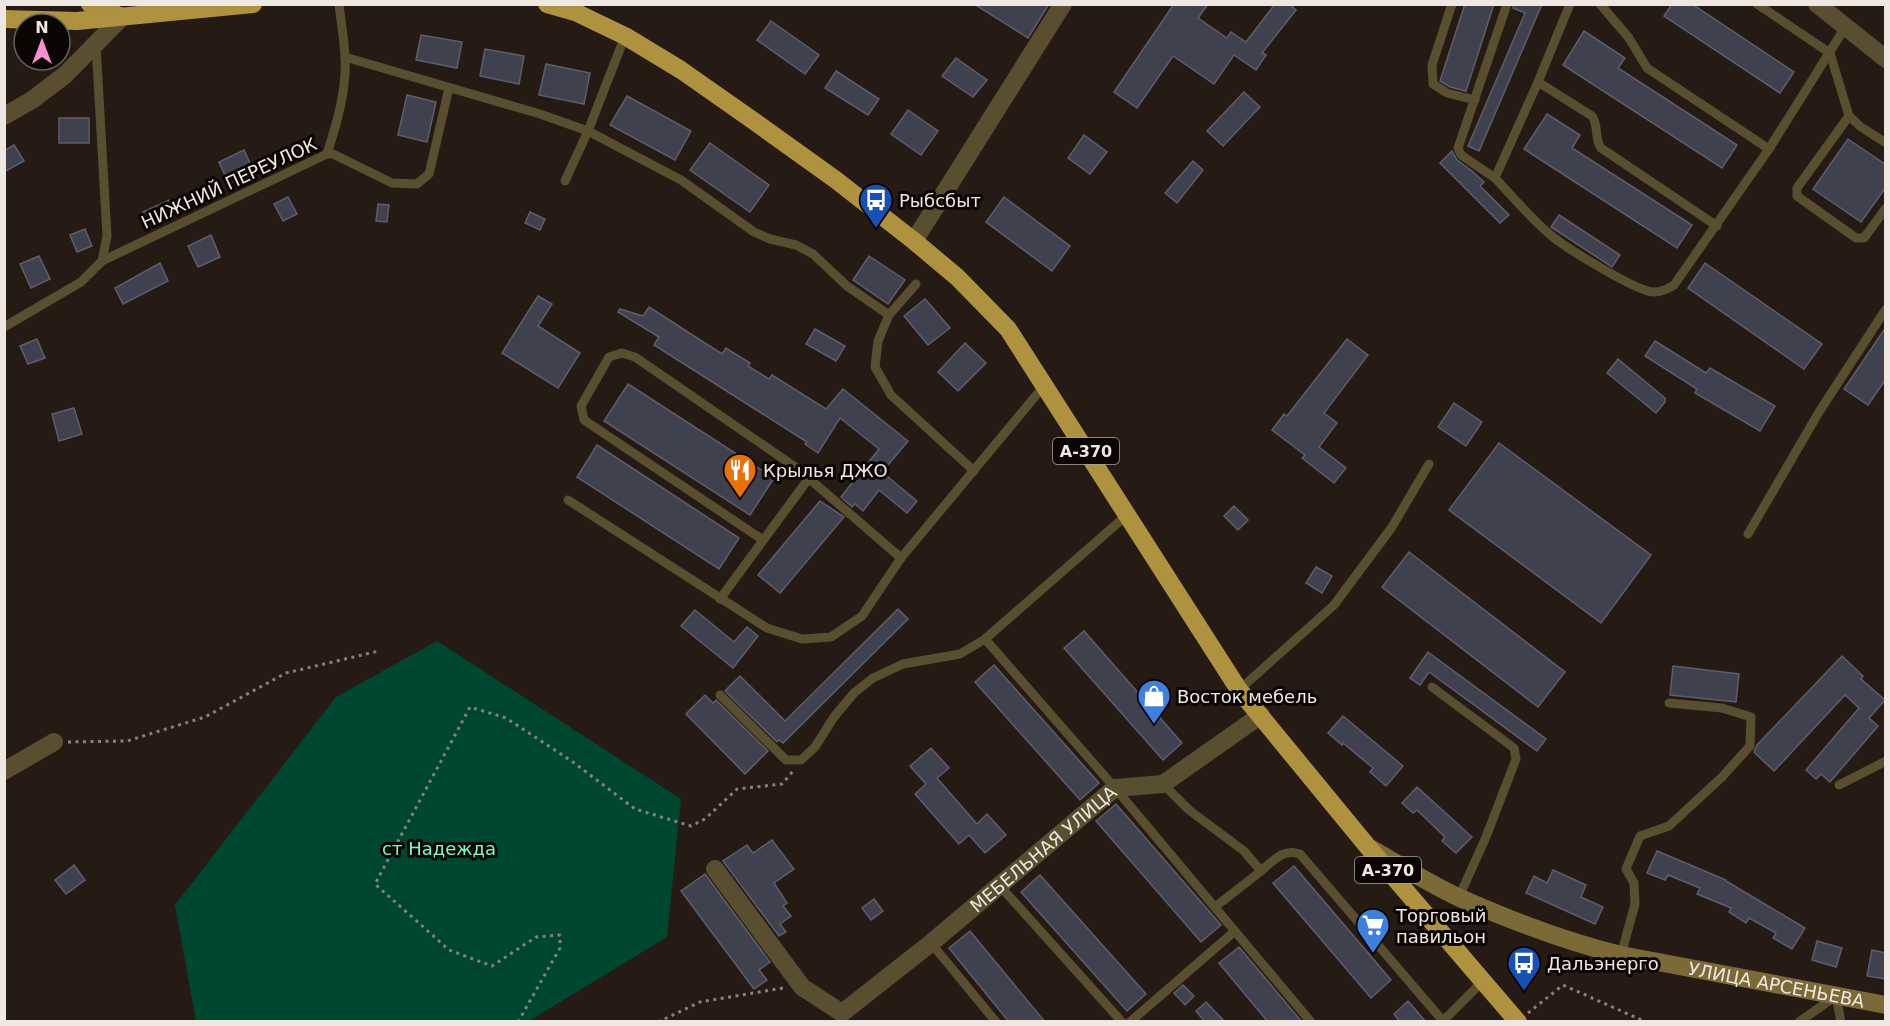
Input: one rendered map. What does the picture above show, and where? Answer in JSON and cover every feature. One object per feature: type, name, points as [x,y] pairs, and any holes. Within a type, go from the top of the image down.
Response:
[{"type":"highway","points":[[4,19],[77,21],[254,4]]},
{"type":"highway","name":"А-370","points":[[547,4],[575,12],[625,36],[681,70],[758,124],[836,180],[914,241],[957,277],[1008,329],[1239,690],[1368,847],[1484,981],[1522,1018]]},
{"type":"highway","points":[[96,5],[122,17]]},
{"type":"street","points":[[914,241],[1063,4]]},
{"type":"street","points":[[1823,6],[1886,59]]},
{"type":"street","points":[[4,116],[32,100],[65,75],[122,17]]},
{"type":"street","points":[[1163,784],[1261,715]]},
{"type":"street","points":[[4,771],[54,742]]},
{"type":"street","name":"МЕБЕЛЬНАЯ УЛИЦА","points":[[844,1017],[1115,788],[1163,784]]},
{"type":"street","name":"УЛИЦА АРСЕНЬЕВА","points":[[1368,847],[1459,897],[1524,924],[1594,948],[1886,1005]]},
{"type":"street","points":[[715,869],[802,987],[844,1017]]},
{"type":"lane","points":[[327,154],[337,124],[345,84],[345,57],[339,4]]},
{"type":"lane","points":[[1452,4],[1431,65],[1433,84],[1447,93],[1475,100]]},
{"type":"lane","points":[[1507,4],[1458,148],[1461,155],[1495,178],[1559,243],[1636,287],[1651,292],[1663,292],[1674,285],[1769,149],[1846,26]]},
{"type":"lane","points":[[1495,178],[1570,4]]},
{"type":"lane","points":[[1600,4],[1629,38],[1647,68],[1769,149]]},
{"type":"lane","points":[[1757,4],[1830,53],[1849,116],[1861,127],[1886,142]]},
{"type":"lane","points":[[565,181],[588,131],[625,36]]},
{"type":"lane","points":[[96,44],[107,236],[102,261]]},
{"type":"lane","points":[[345,57],[540,114],[588,131],[681,180],[754,232],[770,239],[796,245],[813,254],[847,286],[889,315]]},
{"type":"lane","points":[[1538,82],[1592,116],[1596,122],[1597,142],[1601,148],[1717,226]]},
{"type":"lane","name":"НИЖНИЙ ПЕРЕУЛОК","points":[[4,327],[81,282],[102,261],[327,154],[333,154],[392,183],[417,184],[429,174],[449,88]]},
{"type":"lane","points":[[1849,116],[1797,188],[1797,196],[1856,238],[1864,238],[1886,208]]},
{"type":"lane","points":[[916,284],[889,315],[878,341],[875,367],[891,395],[974,471]]},
{"type":"lane","points":[[1748,534],[1819,412],[1886,309]]},
{"type":"lane","points":[[763,540],[584,420],[581,406],[609,357],[622,352],[635,357],[808,478],[901,558]]},
{"type":"lane","points":[[568,500],[767,628],[802,639],[831,637],[862,616],[901,558],[1043,387]]},
{"type":"lane","points":[[1239,690],[1334,605],[1392,527],[1428,464]]},
{"type":"lane","points":[[720,599],[808,478]]},
{"type":"lane","points":[[720,695],[786,760],[801,760],[815,747],[834,717],[854,693],[873,678],[903,664],[960,654],[985,639],[1128,514]]},
{"type":"lane","points":[[985,639],[1115,788],[1311,1022]]},
{"type":"lane","points":[[1432,687],[1514,748],[1516,752],[1516,759],[1486,837],[1459,897]]},
{"type":"lane","points":[[1621,955],[1635,904],[1634,883],[1626,869],[1640,836],[1669,826],[1722,777],[1750,746],[1752,717],[1722,708],[1669,703]]},
{"type":"lane","points":[[1839,785],[1886,761]]},
{"type":"lane","points":[[1163,784],[1189,810],[1244,851],[1261,871]]},
{"type":"lane","points":[[1215,907],[1283,853],[1292,851],[1300,854],[1442,1021],[1484,981]]},
{"type":"lane","points":[[1000,886],[1122,1022]]},
{"type":"lane","points":[[1130,1022],[1235,931]]},
{"type":"lane","points":[[931,943],[996,1022]]},
{"type":"lane","points":[[1799,1022],[1836,996],[1841,1022]]},
{"type":"path","points":[[54,742],[127,741],[206,717],[286,673],[379,651]]},
{"type":"path","points":[[518,1022],[560,948],[560,935],[536,937],[492,966],[449,950],[375,884],[470,707],[506,718],[573,762],[635,809],[691,826],[705,819],[738,789],[782,784],[801,760]]},
{"type":"path","points":[[1522,1018],[1563,985],[1646,1022]]},
{"type":"path","points":[[658,1022],[700,1002],[778,988],[802,987]]},
{"type":"green space","name":"ст Надежда","points":[[437,641],[681,799],[667,937],[529,1021],[196,1021],[175,905],[336,697]]},
{"type":"building","points":[[974,4],[1049,4],[1028,38]]},
{"type":"building","points":[[1174,4],[1208,4],[1198,18],[1227,38],[1231,32],[1246,42],[1275,4],[1289,4],[1296,10],[1262,53],[1266,55],[1256,70],[1234,55],[1214,84],[1173,56],[1137,108],[1114,92]]},
{"type":"building","points":[[1465,4],[1494,4],[1466,91],[1450,87],[1440,81]]},
{"type":"building","points":[[1514,4],[1542,4],[1479,151],[1468,146],[1525,13],[1513,8]]},
{"type":"building","points":[[1672,4],[1692,4],[1794,72],[1780,93],[1664,16]]},
{"type":"building","points":[[771,21],[819,55],[805,74],[757,40]]},
{"type":"building","points":[[1584,31],[1625,58],[1618,68],[1737,145],[1722,168],[1563,65]]},
{"type":"building","points":[[421,35],[462,42],[457,68],[416,60]]},
{"type":"building","points":[[485,49],[524,56],[519,84],[480,76]]},
{"type":"building","points":[[956,58],[987,80],[973,97],[942,76]]},
{"type":"building","points":[[546,64],[590,73],[584,104],[539,95]]},
{"type":"building","points":[[836,71],[879,99],[868,115],[825,88]]},
{"type":"building","points":[[1244,92],[1260,107],[1223,146],[1207,131]]},
{"type":"building","points":[[407,95],[436,102],[427,142],[398,135]]},
{"type":"building","points":[[627,96],[691,131],[675,160],[610,125]]},
{"type":"building","points":[[908,110],[938,131],[921,155],[891,134]]},
{"type":"building","points":[[1547,114],[1580,135],[1572,148],[1692,225],[1677,248],[1524,149]]},
{"type":"building","points":[[59,118],[89,118],[89,143],[59,143]]},
{"type":"building","points":[[1084,135],[1107,152],[1090,174],[1068,158]]},
{"type":"building","points":[[1848,139],[1886,165],[1886,187],[1861,222],[1813,189]]},
{"type":"building","points":[[710,143],[769,185],[750,212],[690,170]]},
{"type":"building","points":[[14,145],[24,161],[4,172],[4,151]]},
{"type":"building","points":[[244,150],[254,172],[229,184],[219,162]]},
{"type":"building","points":[[1452,151],[1457,160],[1484,182],[1480,186],[1509,215],[1500,223],[1440,163]]},
{"type":"building","points":[[1193,161],[1203,170],[1177,203],[1165,193]]},
{"type":"building","points":[[288,197],[297,214],[283,221],[274,204]]},
{"type":"building","points":[[1004,197],[1070,246],[1052,271],[986,222]]},
{"type":"building","points":[[170,200],[176,214],[149,226],[143,212]]},
{"type":"building","points":[[378,204],[389,205],[387,222],[376,221]]},
{"type":"building","points":[[530,212],[545,219],[540,230],[525,223]]},
{"type":"building","points":[[1559,215],[1620,255],[1612,267],[1551,227]]},
{"type":"building","points":[[85,229],[92,246],[77,252],[70,235]]},
{"type":"building","points":[[211,235],[220,257],[198,267],[188,246]]},
{"type":"building","points":[[39,256],[50,279],[31,288],[20,264]]},
{"type":"building","points":[[869,256],[905,280],[888,304],[853,280]]},
{"type":"building","points":[[160,263],[168,281],[123,304],[115,288]]},
{"type":"building","points":[[1705,263],[1822,344],[1804,369],[1688,288]]},
{"type":"building","points":[[538,296],[552,304],[538,326],[580,353],[558,388],[502,353]]},
{"type":"building","points":[[925,299],[950,328],[928,345],[904,316]]},
{"type":"building","points":[[649,307],[722,354],[726,348],[750,363],[748,366],[769,379],[772,375],[826,409],[843,389],[908,441],[882,472],[917,501],[907,513],[879,490],[863,511],[855,504],[852,507],[841,497],[879,449],[840,418],[818,453],[805,444],[807,442],[654,345],[659,337],[618,312],[620,309],[643,316]]},
{"type":"building","points":[[1886,327],[1886,379],[1868,405],[1844,389]]},
{"type":"building","points":[[815,329],[845,346],[836,361],[806,344]]},
{"type":"building","points":[[37,339],[45,358],[28,364],[20,346]]},
{"type":"building","points":[[1347,339],[1368,355],[1324,413],[1337,423],[1319,447],[1346,468],[1334,483],[1302,458],[1305,455],[1272,430],[1284,414],[1287,416]]},
{"type":"building","points":[[1655,341],[1706,373],[1710,368],[1775,406],[1760,431],[1695,393],[1697,389],[1645,356]]},
{"type":"building","points":[[965,343],[986,363],[958,391],[938,372]]},
{"type":"building","points":[[1618,359],[1665,398],[1665,402],[1656,413],[1607,373]]},
{"type":"building","points":[[628,384],[774,478],[750,515],[604,421]]},
{"type":"building","points":[[1454,403],[1482,422],[1466,446],[1438,427]]},
{"type":"building","points":[[74,408],[82,434],[59,441],[52,414]]},
{"type":"building","points":[[1499,443],[1651,555],[1601,623],[1449,510]]},
{"type":"building","points":[[597,445],[739,538],[719,569],[577,477]]},
{"type":"building","points":[[820,501],[844,517],[780,593],[758,575]]},
{"type":"building","points":[[1234,506],[1248,520],[1238,530],[1224,516]]},
{"type":"building","points":[[1409,552],[1565,672],[1538,707],[1382,587]]},
{"type":"building","points":[[1316,567],[1332,576],[1322,593],[1306,583]]},
{"type":"building","points":[[898,609],[908,619],[783,743],[779,740],[777,742],[725,691],[740,676],[785,721]]},
{"type":"building","points":[[695,610],[734,642],[747,627],[758,636],[733,668],[681,626]]},
{"type":"building","points":[[1084,631],[1182,743],[1163,760],[1064,648]]},
{"type":"building","points":[[1428,652],[1546,739],[1537,751],[1429,672],[1420,685],[1410,678]]},
{"type":"building","points":[[1842,656],[1863,676],[1861,679],[1885,700],[1869,718],[1878,726],[1830,782],[1821,774],[1816,779],[1806,770],[1859,708],[1845,695],[1774,771],[1754,752],[1757,745]]},
{"type":"building","points":[[994,665],[1099,783],[1080,800],[975,682]]},
{"type":"building","points":[[1673,666],[1739,674],[1736,702],[1670,695]]},
{"type":"building","points":[[705,695],[713,703],[716,700],[768,751],[745,774],[686,714]]},
{"type":"building","points":[[1343,716],[1403,766],[1386,786],[1370,772],[1373,768],[1328,733]]},
{"type":"building","points":[[931,748],[949,768],[937,778],[977,824],[987,814],[1006,835],[985,853],[969,835],[959,844],[915,794],[926,784],[910,766]]},
{"type":"building","points":[[1417,787],[1472,837],[1456,853],[1442,841],[1445,837],[1417,810],[1413,813],[1402,803]]},
{"type":"building","points":[[1116,804],[1221,925],[1201,942],[1096,821]]},
{"type":"building","points":[[772,840],[794,869],[774,883],[787,903],[783,906],[791,916],[780,924],[786,932],[779,936],[723,861],[747,845],[753,853]]},
{"type":"building","points":[[1657,851],[1726,880],[1805,928],[1792,949],[1773,938],[1776,933],[1749,918],[1746,923],[1729,912],[1731,908],[1697,894],[1700,888],[1668,875],[1665,880],[1647,873]]},
{"type":"building","points":[[74,865],[85,880],[66,894],[55,880]]},
{"type":"building","points":[[1294,866],[1391,980],[1371,998],[1273,883]]},
{"type":"building","points":[[1553,870],[1586,885],[1581,897],[1603,907],[1595,924],[1526,893],[1534,876],[1547,883]]},
{"type":"building","points":[[705,874],[770,962],[759,970],[767,980],[754,989],[681,891]]},
{"type":"building","points":[[1040,875],[1146,994],[1127,1011],[1021,892]]},
{"type":"building","points":[[874,899],[883,911],[871,920],[862,908]]},
{"type":"building","points":[[970,931],[1045,1022],[1009,1022],[949,948]]},
{"type":"building","points":[[1817,941],[1842,948],[1836,967],[1812,960]]},
{"type":"building","points":[[1239,947],[1302,1022],[1268,1022],[1219,963]]},
{"type":"building","points":[[1872,950],[1886,953],[1886,979],[1867,976]]},
{"type":"building","points":[[1183,985],[1194,996],[1185,1005],[1174,993]]},
{"type":"building","points":[[1408,1001],[1426,1022],[1400,1022],[1394,1014]]},
{"type":"building","points":[[1206,1002],[1225,1022],[1205,1022],[1196,1011]]},
{"type":"place","name":"Рыбсбыт","points":[[876,229]]},
{"type":"place","name":"Крылья ДЖО","points":[[740,499]]},
{"type":"place","name":"Восток мебель","points":[[1154,725]]},
{"type":"place","name":"Торговый павильон","points":[[1373,954]]},
{"type":"place","name":"Дальэнерго","points":[[1524,992]]}]
